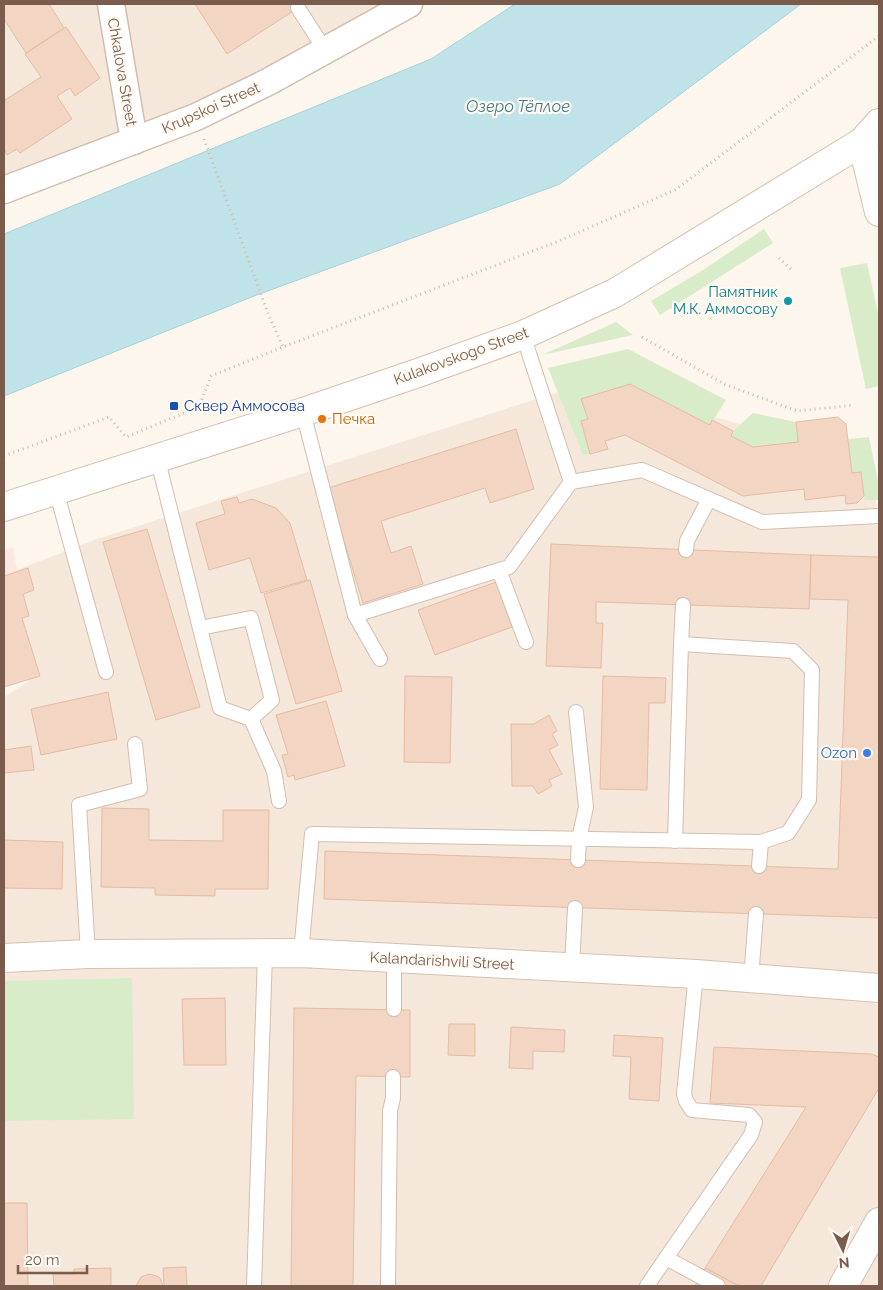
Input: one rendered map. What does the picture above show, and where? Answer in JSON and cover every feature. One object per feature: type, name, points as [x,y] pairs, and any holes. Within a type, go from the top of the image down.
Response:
[{"type":"street","name":"Chkalova Street","points":[[111,4],[134,141]]},
{"type":"street","name":"Krupskoi Street","points":[[4,190],[196,117],[268,82],[409,4]]},
{"type":"street","points":[[870,132],[879,212]]},
{"type":"street","name":"Kulakovskogo Street","points":[[4,507],[156,457],[303,412],[523,335],[616,293],[870,132]]},
{"type":"street","name":"Kalandarishvili Street","points":[[4,958],[88,954],[300,953],[696,974],[879,988]]},
{"type":"street","points":[[843,1286],[879,1222]]},
{"type":"lane","points":[[298,8],[326,50]]},
{"type":"lane","points":[[523,335],[571,482]]},
{"type":"lane","points":[[303,412],[355,615],[380,658]]},
{"type":"lane","points":[[156,457],[220,708],[251,719],[274,771],[279,801]]},
{"type":"lane","points":[[355,615],[508,567],[571,482],[642,470],[762,522],[879,516]]},
{"type":"lane","points":[[56,490],[106,672]]},
{"type":"lane","points":[[686,550],[686,540],[709,499]]},
{"type":"lane","points":[[499,570],[526,642]]},
{"type":"lane","points":[[675,841],[683,604]]},
{"type":"lane","points":[[200,628],[251,618],[272,700],[251,719]]},
{"type":"lane","points":[[300,953],[312,834],[761,842],[788,833],[809,800],[812,670],[793,651],[681,644]]},
{"type":"lane","points":[[576,712],[586,807],[579,839],[578,860]]},
{"type":"lane","points":[[88,954],[79,805],[140,789],[136,744]]},
{"type":"lane","points":[[760,866],[761,842]]},
{"type":"lane","points":[[572,968],[575,908]]},
{"type":"lane","points":[[751,979],[756,914]]},
{"type":"lane","points":[[254,1286],[264,954]]},
{"type":"lane","points":[[394,958],[394,1010]]},
{"type":"lane","points":[[647,1286],[751,1135],[755,1122],[749,1115],[692,1110],[686,1101],[684,1094],[696,974]]},
{"type":"lane","points":[[388,1286],[390,1111],[393,1098],[393,1077]]},
{"type":"lane","points":[[666,1258],[718,1286]]},
{"type":"path","points":[[4,456],[109,417],[126,436],[199,407],[211,376],[283,346],[560,241],[675,190],[879,36]]},
{"type":"path","points":[[196,117],[269,316],[283,346]]},
{"type":"path","points":[[779,258],[791,269]]},
{"type":"path","points":[[642,336],[724,384],[797,411],[854,404]]},
{"type":"shaded area","points":[[4,4],[385,4],[340,32],[4,199]]},
{"type":"shaded area","points":[[590,382],[868,460],[879,518],[879,1286],[4,1286],[4,697],[29,681],[4,600],[4,596],[23,590],[17,570],[97,539]]},
{"type":"shaded area","points":[[13,547],[23,590],[4,596],[4,550]]},
{"type":"green space","points":[[764,229],[773,243],[660,315],[651,301],[703,270]]},
{"type":"green space","points":[[867,263],[879,318],[879,386],[866,389],[840,268]]},
{"type":"green space","points":[[616,322],[633,335],[542,355]]},
{"type":"green space","points":[[628,349],[726,400],[710,425],[630,384],[582,399],[588,419],[581,422],[590,454],[583,455],[548,368]]},
{"type":"green space","points":[[753,413],[796,422],[798,442],[753,447],[731,436],[733,431]]},
{"type":"green space","points":[[869,437],[879,486],[879,500],[865,500],[861,472],[852,473],[848,439]]},
{"type":"green space","points":[[132,978],[134,1119],[4,1121],[4,981]]},
{"type":"water","name":"Озеро Тёплое","points":[[515,4],[801,4],[560,184],[254,296],[4,396],[4,234],[431,59]]},
{"type":"building","points":[[4,4],[49,4],[64,28],[26,53],[4,19]]},
{"type":"building","points":[[195,4],[304,4],[227,54]]},
{"type":"building","points":[[66,27],[100,78],[75,96],[70,88],[57,96],[72,119],[20,153],[17,149],[7,155],[4,149],[4,98],[5,100],[41,77],[25,54]]},
{"type":"building","points":[[630,384],[710,425],[712,420],[733,431],[731,436],[753,447],[798,442],[796,422],[838,417],[846,424],[852,473],[861,472],[864,496],[857,503],[846,504],[845,495],[805,500],[804,489],[743,496],[625,435],[605,441],[608,449],[590,454],[581,421],[588,419],[581,399]]},
{"type":"building","points":[[516,429],[534,489],[490,503],[485,488],[381,521],[391,553],[411,546],[423,584],[363,603],[328,488]]},
{"type":"building","points":[[237,497],[239,503],[252,499],[276,508],[290,523],[307,580],[261,593],[250,558],[209,570],[196,523],[225,514],[221,501]]},
{"type":"building","points":[[147,529],[200,707],[156,720],[103,542]]},
{"type":"building","points":[[551,544],[811,555],[809,609],[596,602],[596,623],[603,623],[601,668],[546,666]]},
{"type":"building","points":[[811,555],[879,557],[879,918],[324,899],[325,851],[838,869],[848,600],[810,599]]},
{"type":"building","points":[[28,568],[34,590],[23,594],[29,616],[22,618],[40,676],[4,687],[4,576]]},
{"type":"building","points":[[310,580],[342,691],[296,704],[264,594]]},
{"type":"building","points":[[496,582],[512,627],[435,655],[418,610]]},
{"type":"building","points":[[405,676],[452,677],[450,763],[404,762]]},
{"type":"building","points":[[603,676],[666,678],[665,703],[649,703],[647,790],[600,789]]},
{"type":"building","points":[[108,692],[117,739],[41,755],[31,709]]},
{"type":"building","points":[[326,701],[345,766],[295,780],[294,775],[288,777],[282,755],[288,754],[276,715]]},
{"type":"building","points":[[549,715],[557,731],[552,734],[558,745],[549,750],[562,774],[549,780],[552,786],[538,794],[533,786],[512,786],[511,724],[534,724]]},
{"type":"building","points":[[31,746],[34,770],[4,773],[4,750]]},
{"type":"building","points":[[102,808],[149,809],[149,840],[223,841],[223,810],[269,810],[268,889],[215,889],[215,896],[155,895],[155,888],[101,887]]},
{"type":"building","points":[[4,840],[63,842],[62,889],[4,888]]},
{"type":"building","points":[[225,998],[226,1065],[184,1065],[182,999]]},
{"type":"building","points":[[294,1008],[410,1010],[410,1077],[356,1076],[353,1286],[291,1286]]},
{"type":"building","points":[[449,1024],[475,1024],[475,1056],[448,1055]]},
{"type":"building","points":[[511,1027],[565,1030],[564,1052],[533,1051],[533,1069],[509,1068]]},
{"type":"building","points":[[614,1035],[663,1038],[659,1101],[629,1099],[631,1057],[613,1056]]},
{"type":"building","points":[[714,1047],[871,1054],[879,1057],[879,1088],[761,1286],[739,1286],[705,1268],[806,1107],[710,1103]]},
{"type":"building","points":[[4,1203],[27,1203],[28,1286],[4,1286]]},
{"type":"building","points":[[186,1267],[187,1286],[164,1286],[163,1268]]},
{"type":"building","points":[[111,1268],[111,1286],[54,1286],[53,1274],[74,1274],[74,1269]]},
{"type":"building","points":[[705,1268],[739,1286],[695,1286]]},
{"type":"building","points":[[149,1274],[160,1278],[163,1286],[136,1286],[141,1277]]},
{"type":"place","name":"Памятник М.К. Аммосову","points":[[788,301]]},
{"type":"place","name":"Сквер Аммосова","points":[[174,406]]},
{"type":"place","name":"Печка","points":[[322,419]]},
{"type":"place","name":"Ozon","points":[[867,753]]}]
